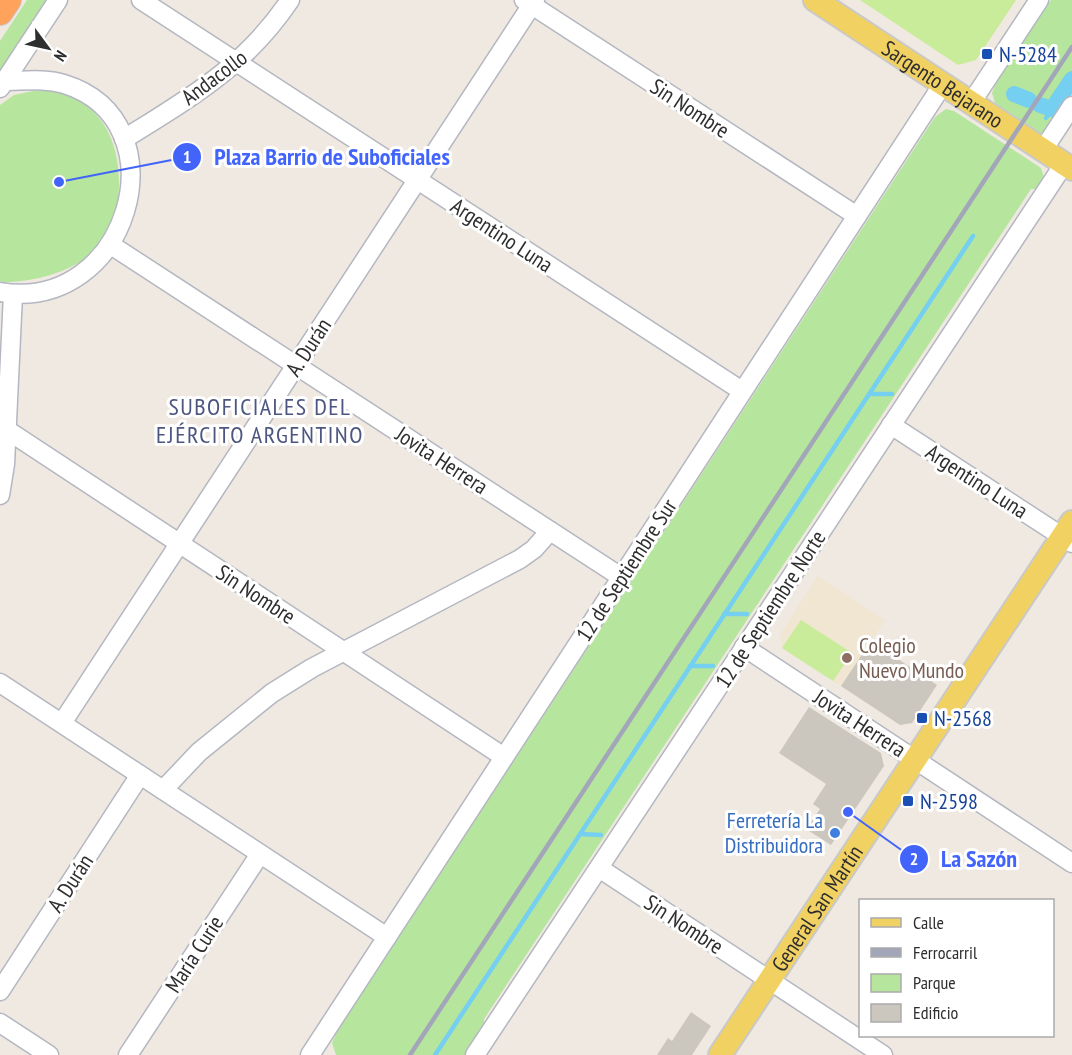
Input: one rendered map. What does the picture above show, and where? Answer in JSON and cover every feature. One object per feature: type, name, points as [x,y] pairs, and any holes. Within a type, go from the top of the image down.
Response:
[{"type":"highway","points":[[0,12],[8,0]]},
{"type":"main road","name":"Sargento Bejarano","points":[[814,0],[1068,166]]},
{"type":"main road","name":"General San Martín","points":[[720,1055],[915,760],[1069,534]]},
{"type":"street","points":[[2,84],[58,0]]},
{"type":"street","name":"Argentino Luna","points":[[141,0],[742,391]]},
{"type":"street","name":"Andacollo","points":[[124,139],[201,90],[237,62],[259,42],[290,0]]},
{"type":"street","points":[[971,103],[1039,0]]},
{"type":"street","name":"A. Durán","points":[[62,723],[417,180],[530,2]]},
{"type":"street","name":"Sin Nombre","points":[[530,2],[857,216]]},
{"type":"street","points":[[0,495],[7,430],[7,293],[43,291],[63,284],[98,261],[121,226],[128,206],[130,169],[124,139],[99,102],[75,88],[49,81],[2,84]]},
{"type":"street","name":"12 de Septiembre Sur","points":[[311,1055],[943,84]]},
{"type":"street","points":[[1043,150],[1072,106]]},
{"type":"street","name":"12 de Septiembre Norte","points":[[475,1055],[891,425],[1068,166]]},
{"type":"street","name":"Jovita Herrera","points":[[111,244],[621,577]]},
{"type":"street","name":"Argentino Luna","points":[[891,425],[1069,534]]},
{"type":"street","name":"Sin Nombre","points":[[7,430],[504,757]]},
{"type":"street","points":[[162,789],[199,752],[272,693],[297,676],[528,555],[550,531]]},
{"type":"street","name":"Jovita Herrera","points":[[744,648],[1072,863]]},
{"type":"street","points":[[0,683],[387,937]]},
{"type":"street","name":"A. Durán","points":[[0,991],[140,775]]},
{"type":"street","name":"María Curie","points":[[128,1055],[260,854]]},
{"type":"street","name":"Sin Nombre","points":[[599,868],[883,1055]]},
{"type":"street","points":[[0,1023],[49,1055]]},
{"type":"shaded area","name":"Colegio Nuevo Mundo","points":[[818,576],[885,620],[871,641],[937,685],[912,723],[900,725],[782,648],[780,635]]},
{"type":"green space","points":[[27,0],[49,0],[0,75],[0,41]]},
{"type":"green space","points":[[860,0],[1016,0],[976,60],[958,65]]},
{"type":"green space","points":[[1051,0],[1072,0],[1072,94],[1044,137],[996,106],[992,93],[996,83]]},
{"type":"green space","points":[[33,91],[70,96],[85,104],[107,129],[118,163],[118,202],[113,222],[99,247],[75,265],[31,280],[2,282],[0,281],[0,105],[14,95]]},
{"type":"green space","points":[[946,109],[954,111],[1041,168],[1045,180],[1041,189],[1031,189],[484,1019],[485,1029],[468,1055],[336,1055],[332,1043],[338,1030],[935,117]]},
{"type":"green space","points":[[801,620],[852,653],[833,681],[782,648]]},
{"type":"building","points":[[871,641],[937,685],[912,723],[900,725],[841,686]]},
{"type":"building","points":[[809,707],[881,753],[884,766],[831,845],[806,829],[820,809],[813,804],[826,784],[779,753]]},
{"type":"building","points":[[691,1012],[711,1026],[692,1055],[657,1055],[668,1038],[672,1041]]},
{"type":"waterway","points":[[1040,105],[1052,109],[1072,79]]},
{"type":"waterway","points":[[1014,94],[1029,100]]},
{"type":"waterway","points":[[1046,118],[1052,109]]},
{"type":"waterway","points":[[435,1055],[973,236]]},
{"type":"waterway","points":[[869,394],[892,394]]},
{"type":"waterway","points":[[724,614],[747,614]]},
{"type":"waterway","points":[[690,666],[713,666]]},
{"type":"waterway","points":[[580,834],[601,835]]},
{"type":"railway","points":[[410,1055],[1072,47]]},
{"type":"place","name":"N-5284","points":[[987,54]]},
{"type":"place","name":"Plaza Barrio de Suboficiales","points":[[59,182]]},
{"type":"place","name":"Colegio Nuevo Mundo","points":[[847,658]]},
{"type":"place","name":"N-2568","points":[[922,718]]},
{"type":"place","name":"N-2598","points":[[908,801]]},
{"type":"place","name":"La Sazón","points":[[848,812]]},
{"type":"place","name":"Ferretería La Distribuidora","points":[[835,833]]},
{"type":"district","name":"SUBOFICIALES DEL EJÉRCITO ARGENTINO","points":[[260,420]]}]
